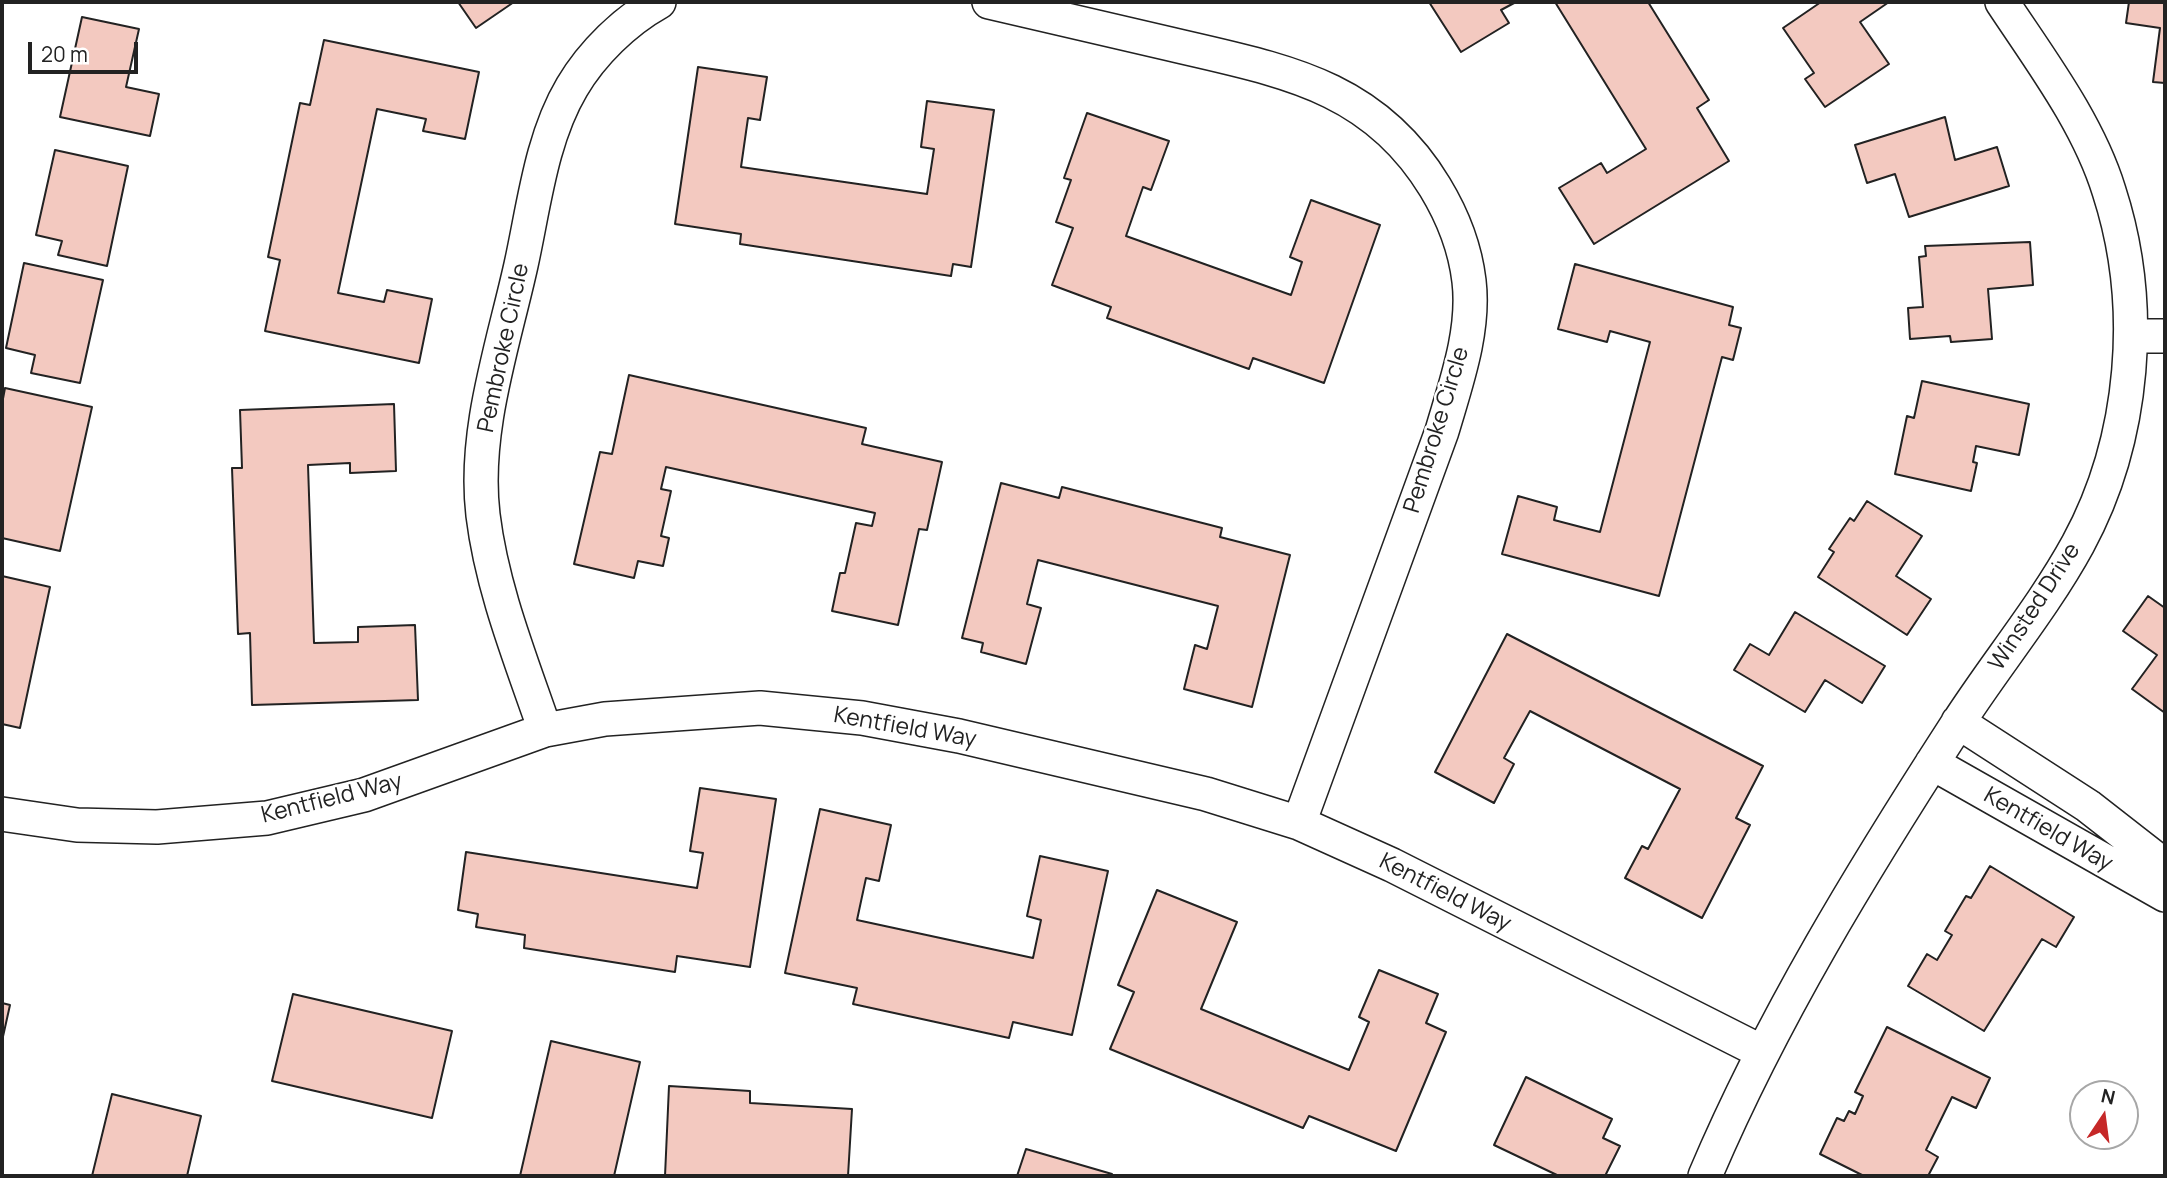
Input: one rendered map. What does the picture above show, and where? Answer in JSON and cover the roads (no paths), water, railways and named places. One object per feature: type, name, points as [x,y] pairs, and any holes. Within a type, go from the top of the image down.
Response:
[{"type":"street","name":"Pembroke Circle","points":[[545,730],[498,586],[488,546],[481,470],[485,424],[545,153],[572,87],[610,39],[659,2]]},
{"type":"street","name":"Pembroke Circle","points":[[989,2],[1271,68],[1337,93],[1388,127],[1420,162],[1445,204],[1461,242],[1469,282],[1468,327],[1460,369],[1442,431],[1299,823]]},
{"type":"street","name":"Winsted Drive","points":[[1705,1176],[1762,1052],[1822,942],[1958,722],[2077,545],[2103,489],[2120,426],[2132,336],[2127,267],[2109,190],[2074,114],[2002,2]]},
{"type":"street","points":[[2132,336],[2165,336]]},
{"type":"street","name":"Kentfield Way","points":[[2,814],[77,825],[157,827],[267,818],[364,795],[545,730],[664,712],[760,708],[862,718],[959,736],[1206,794],[1299,823],[1392,865],[1762,1052]]},
{"type":"street","name":"Kentfield Way","points":[[1958,722],[2088,806],[2165,866]]},
{"type":"street","name":"Kentfield Way","points":[[1932,763],[2165,895]]}]
